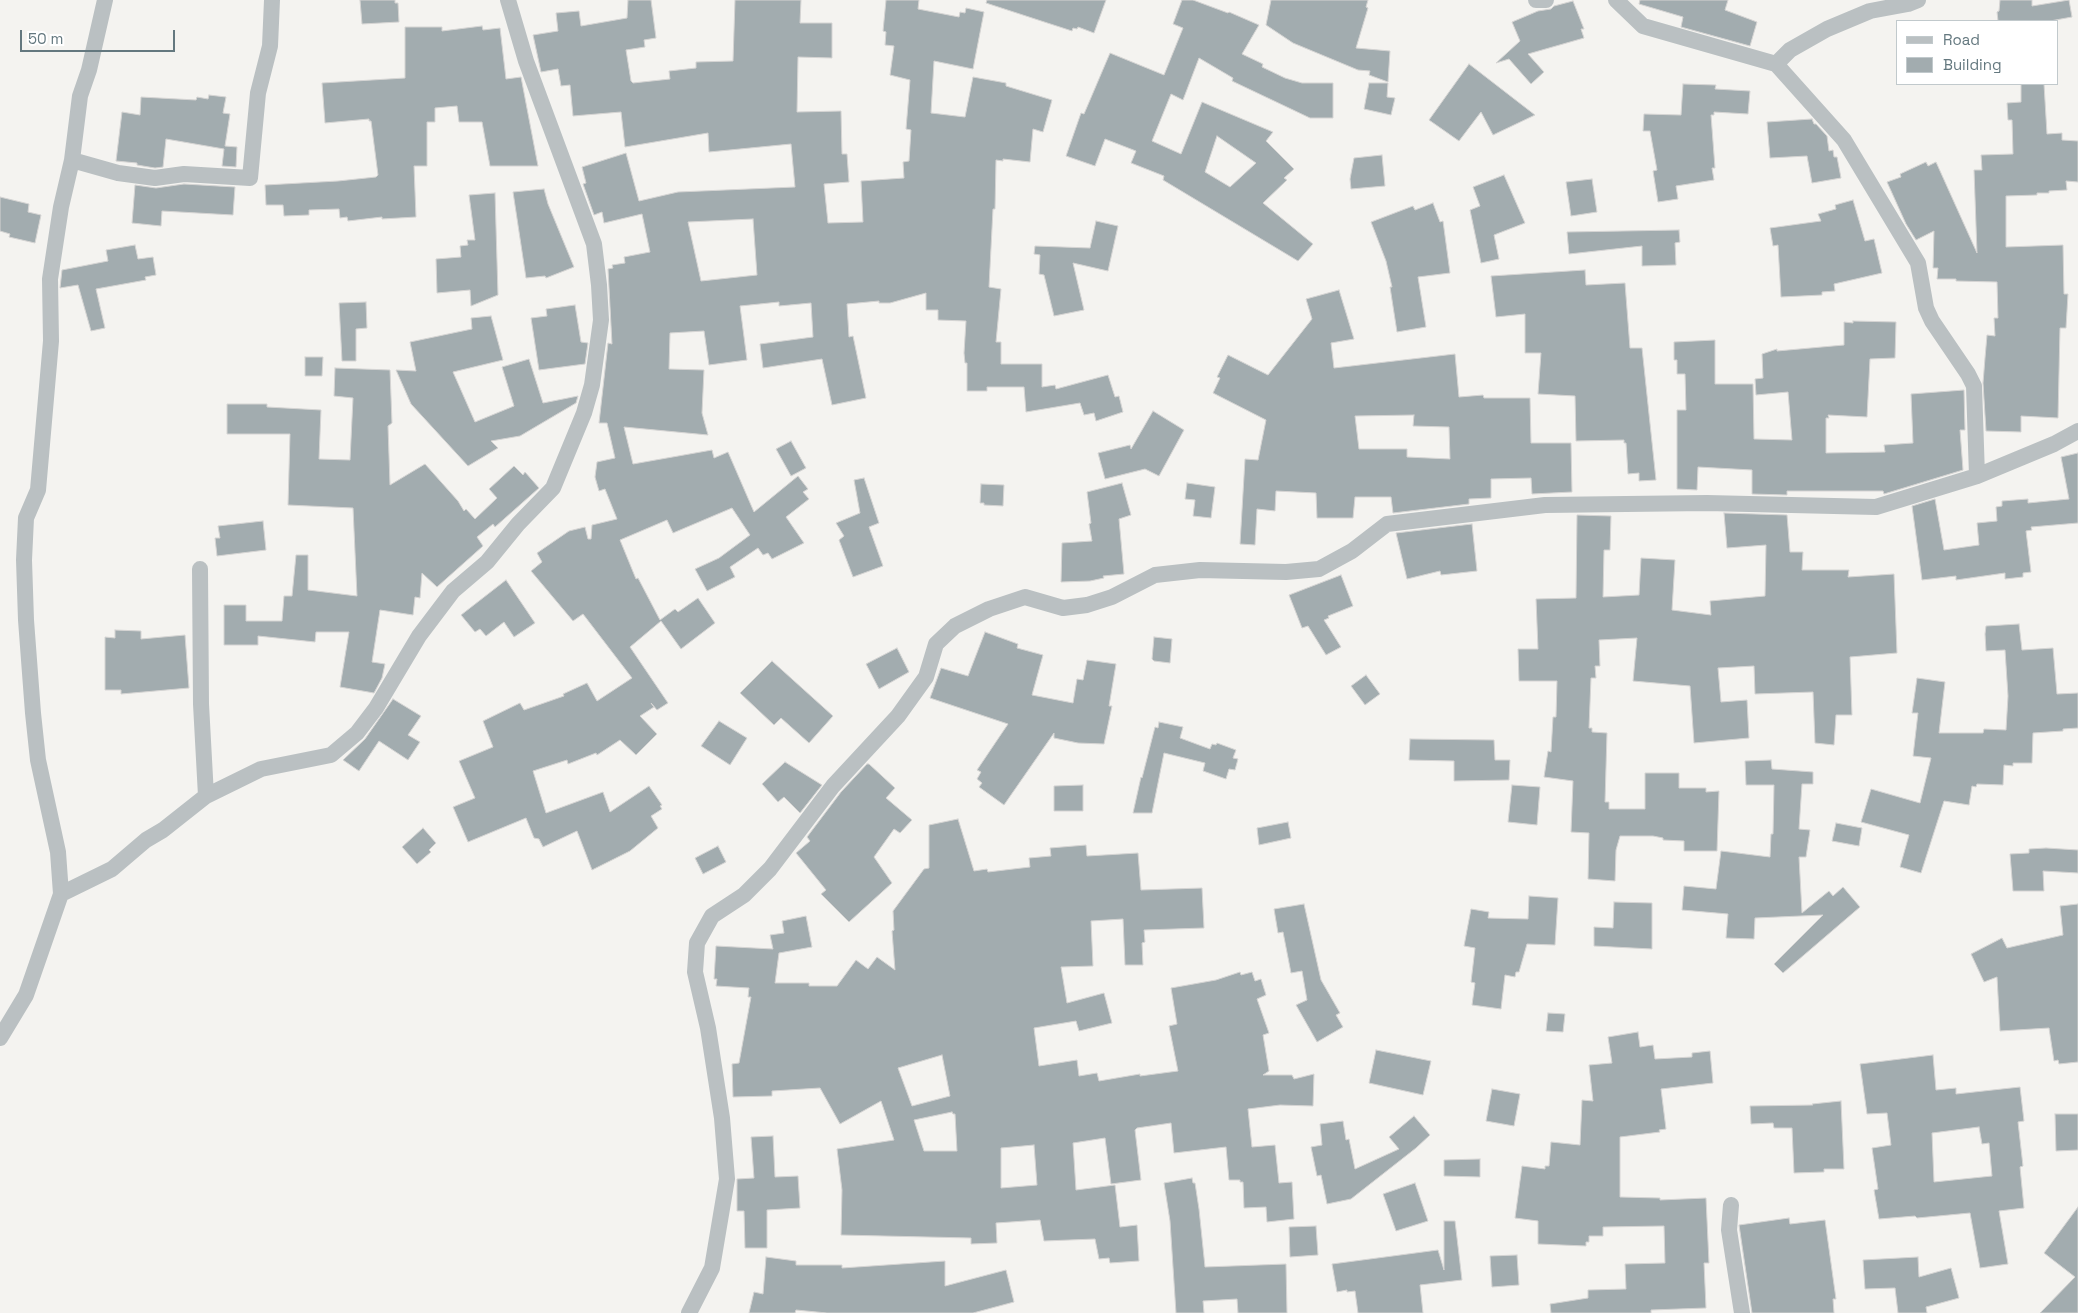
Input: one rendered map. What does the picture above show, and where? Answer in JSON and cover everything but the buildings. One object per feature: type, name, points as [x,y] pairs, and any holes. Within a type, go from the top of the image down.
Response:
[{"type":"street","points":[[0,1038],[26,995],[61,894],[58,852],[37,751],[26,620],[24,560],[26,518],[38,490],[51,341],[50,279],[61,207],[72,160],[80,96],[89,70],[105,0]]},
{"type":"street","points":[[72,160],[118,173],[156,178],[184,174],[250,178],[258,93],[270,46],[272,0]]},
{"type":"street","points":[[61,894],[112,869],[146,840],[163,830],[206,796],[260,768],[331,755],[357,733],[376,708],[419,636],[452,591],[487,562],[518,524],[553,488],[584,413],[592,385],[601,320],[600,285],[594,244],[526,61],[508,0]]},
{"type":"street","points":[[1536,0],[1546,0]]},
{"type":"street","points":[[1616,0],[1643,26],[1776,64],[1844,140],[1918,263],[1926,308],[1932,321],[1974,386],[1977,476]]},
{"type":"street","points":[[1776,64],[1790,50],[1826,29],[1870,11],[1908,4],[1918,0]]},
{"type":"street","points":[[689,1313],[712,1268],[727,1179],[721,1109],[708,1028],[695,972],[697,943],[712,916],[744,896],[770,869],[833,786],[898,716],[926,677],[936,644],[955,626],[989,609],[1025,597],[1063,608],[1087,605],[1112,597],[1155,575],[1200,570],[1286,572],[1319,569],[1352,551],[1387,524],[1545,505],[1707,503],[1876,507],[1977,476],[2054,444],[2078,431]]},
{"type":"street","points":[[200,569],[201,704],[206,796]]},
{"type":"street","points":[[1731,1205],[1729,1230],[1742,1313]]}]
